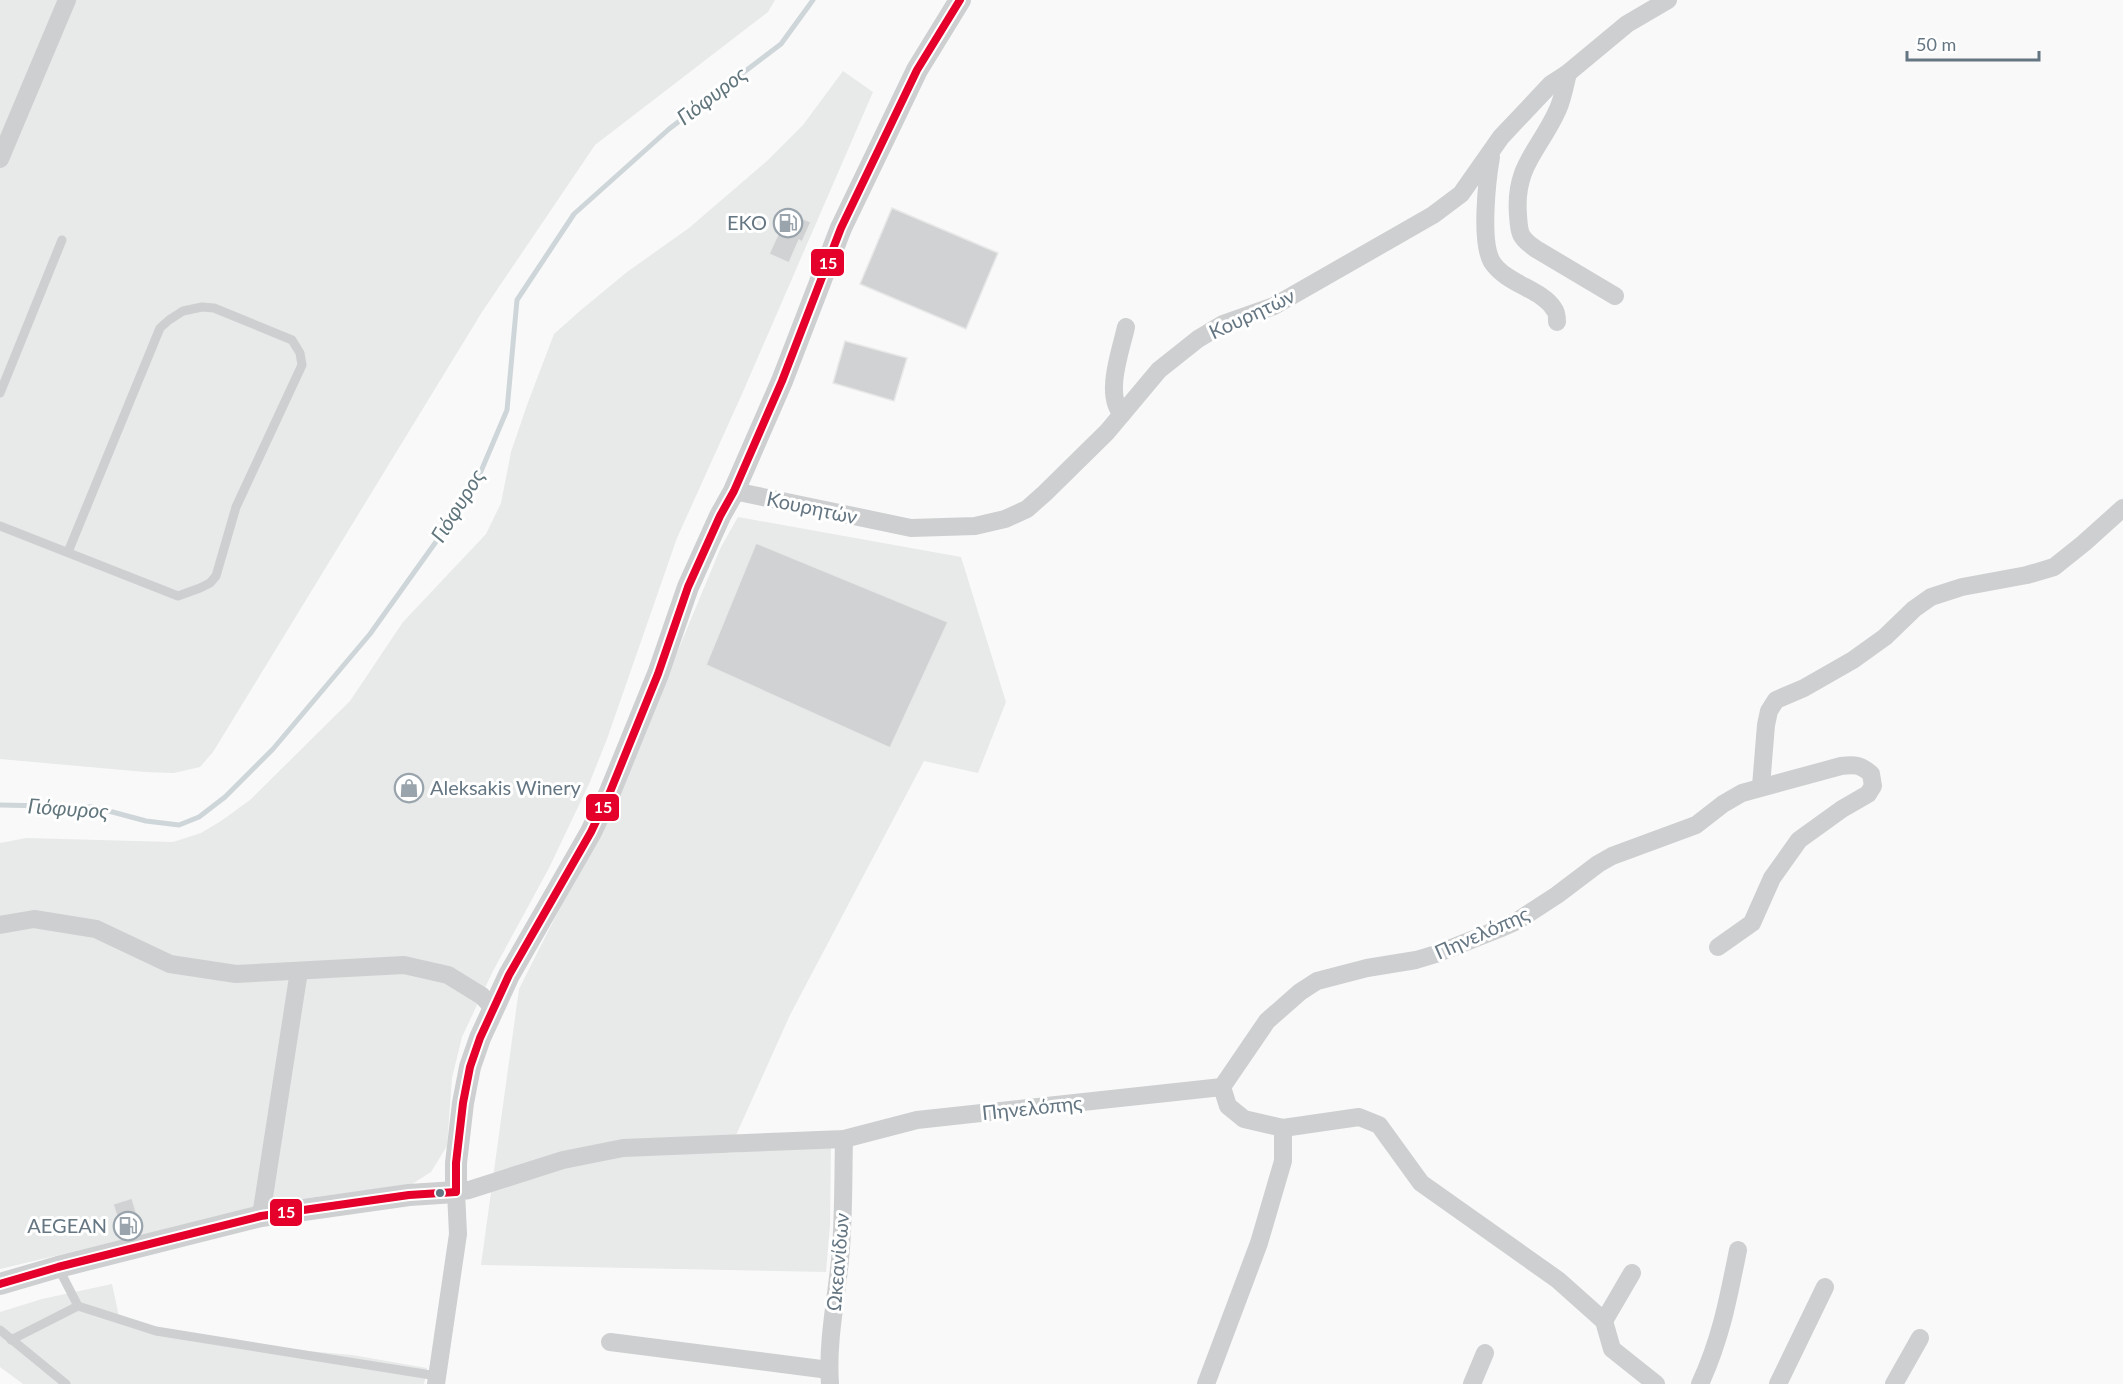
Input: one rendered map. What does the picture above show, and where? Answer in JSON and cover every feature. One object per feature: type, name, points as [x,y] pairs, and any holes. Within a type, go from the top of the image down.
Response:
[{"type":"street","points":[[0,159],[67,0]]},
{"type":"street","points":[[437,1380],[458,1234],[456,1163],[462,1104],[470,1067],[493,1008],[509,975],[591,832],[610,792],[658,674],[688,587],[720,516],[734,491],[782,381],[841,228],[917,70],[960,0]]},
{"type":"street","name":"Κουρητών","points":[[734,491],[911,528],[985,525],[1013,516],[1037,501],[1107,432],[1159,370],[1216,327],[1230,320],[1274,306],[1434,215],[1461,194],[1492,149],[1551,84],[1568,74],[1627,24],[1668,0]]},
{"type":"street","points":[[1568,74],[1559,108],[1545,135],[1525,164],[1519,183],[1517,203],[1519,232],[1524,240],[1536,249],[1615,296]]},
{"type":"street","points":[[1492,149],[1486,195],[1486,237],[1489,256],[1502,274],[1548,302],[1555,310],[1557,322]]},
{"type":"street","points":[[1122,414],[1115,402],[1114,386],[1126,327]]},
{"type":"street","points":[[1761,786],[1766,724],[1769,711],[1776,700],[1804,688],[1853,660],[1886,637],[1914,609],[1931,597],[1962,587],[2027,575],[2054,567],[2123,508]]},
{"type":"street","name":"Πηνελόπης","points":[[456,1192],[469,1190],[563,1160],[623,1148],[843,1139],[917,1120],[1222,1087],[1267,1021],[1300,992],[1317,981],[1367,968],[1426,957],[1517,921],[1612,856],[1696,825],[1723,804],[1742,793],[1761,786],[1856,764],[1872,774],[1873,786],[1868,794],[1842,809],[1799,840],[1772,878],[1752,923],[1718,947]]},
{"type":"street","points":[[0,925],[34,919],[96,929],[170,964],[236,975],[404,965],[448,975],[482,996],[493,1008]]},
{"type":"street","points":[[261,1216],[299,971]]},
{"type":"street","points":[[1222,1087],[1228,1106],[1244,1119],[1283,1128],[1359,1117],[1379,1125],[1421,1183],[1558,1280],[1604,1321],[1612,1349],[1656,1384]]},
{"type":"street","points":[[1206,1384],[1259,1243],[1283,1161],[1283,1128]]},
{"type":"street","name":"Ωκεανίδων","points":[[830,1377],[828,1361],[842,1228],[843,1139]]},
{"type":"street","points":[[0,1284],[58,1267],[261,1216],[409,1195],[456,1192]]},
{"type":"street","points":[[1700,1384],[1723,1327],[1738,1250]]},
{"type":"street","points":[[1604,1321],[1632,1273]]},
{"type":"street","points":[[1778,1384],[1825,1287]]},
{"type":"street","points":[[1894,1384],[1920,1338]]},
{"type":"street","points":[[610,1342],[830,1377]]},
{"type":"street","points":[[1472,1384],[1485,1353]]},
{"type":"lane","points":[[0,393],[62,240]]},
{"type":"lane","points":[[0,526],[178,596],[210,583],[216,576],[237,507],[302,365],[300,353],[292,340],[214,308],[192,308],[168,320],[160,328],[68,552]]},
{"type":"lane","points":[[58,1267],[78,1306]]},
{"type":"lane","points":[[11,1340],[78,1306],[156,1331],[437,1380]]},
{"type":"lane","points":[[0,1330],[66,1384]]},
{"type":"shaded area","points":[[0,0],[775,0],[768,12],[595,145],[482,312],[213,752],[200,767],[174,773],[145,772],[0,759]]},
{"type":"shaded area","points":[[843,71],[873,92],[677,538],[589,784],[549,868],[493,971],[462,1037],[452,1078],[447,1146],[431,1172],[412,1184],[286,1201],[0,1269],[0,843],[26,838],[173,842],[201,833],[250,800],[350,701],[403,622],[486,534],[501,503],[511,452],[554,334],[627,272],[689,228],[768,160],[803,125]]},
{"type":"shaded area","points":[[738,517],[961,557],[1006,702],[978,773],[924,761],[790,1015],[728,1153],[831,1146],[830,1225],[826,1272],[481,1265],[519,989],[621,787],[721,547]]},
{"type":"shaded area","points":[[112,1284],[120,1321],[274,1348],[352,1355],[427,1368],[424,1384],[23,1384],[0,1367],[0,1312],[42,1299]]},
{"type":"building","points":[[892,208],[998,253],[966,329],[860,284]]},
{"type":"building","points":[[780,209],[811,222],[802,242],[799,240],[789,263],[769,254],[780,230],[772,227]]},
{"type":"building","points":[[845,341],[907,358],[894,401],[833,383]]},
{"type":"building","points":[[756,543],[948,622],[890,748],[706,665]]},
{"type":"building","points":[[132,1198],[141,1228],[122,1233],[113,1204]]},
{"type":"waterway","name":"Γιόφυρος","points":[[0,805],[94,807],[146,821],[179,825],[199,817],[225,797],[273,749],[370,634],[473,490],[507,410],[517,300],[574,214],[669,129],[781,44],[813,0]]},
{"type":"transit line","name":"15","points":[[0,1284],[58,1267],[261,1216],[409,1195],[456,1192],[456,1163],[463,1103],[470,1067],[480,1038],[509,975],[591,832],[610,792],[658,674],[688,587],[720,516],[734,491],[782,381],[841,228],[917,70],[960,0]]},
{"type":"place","name":"EKO","points":[[788,223]]},
{"type":"place","name":"Aleksakis Winery","points":[[409,788]]},
{"type":"place","name":"AEGEAN","points":[[128,1226]]}]
